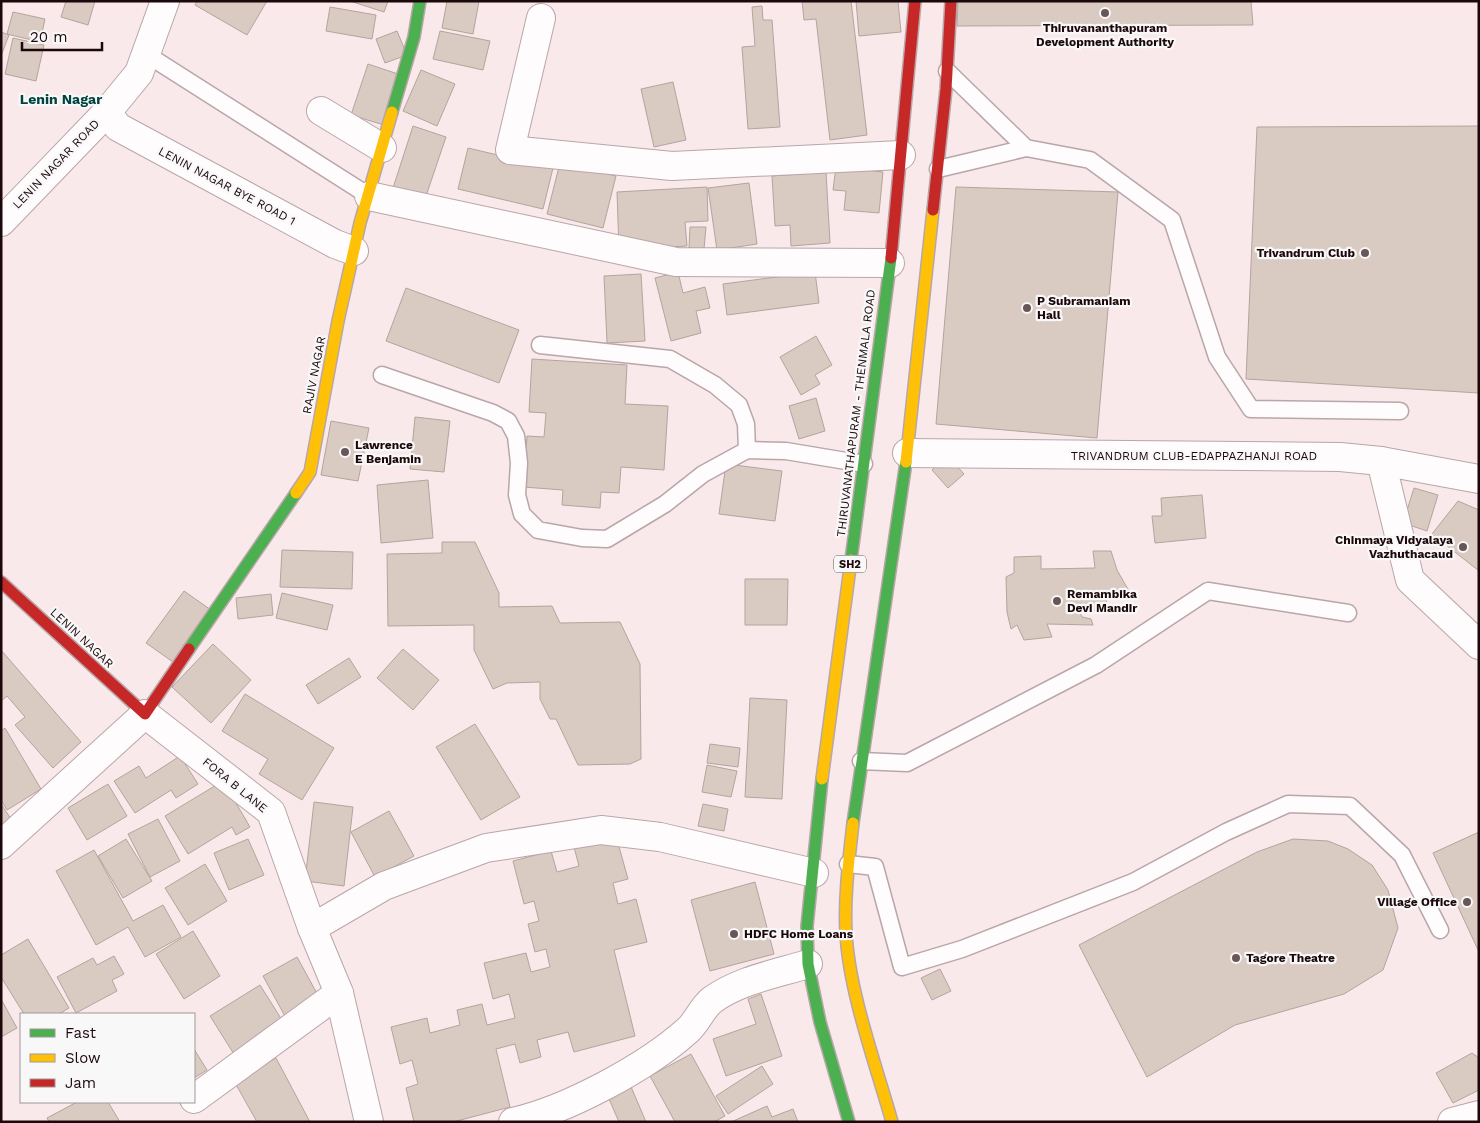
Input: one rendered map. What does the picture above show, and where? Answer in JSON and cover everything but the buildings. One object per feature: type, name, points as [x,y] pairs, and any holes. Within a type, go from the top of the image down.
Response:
[{"type":"main road","name":"RAJIV NAGAR","points":[[145,714],[310,472],[338,321],[354,251],[414,37],[420,1]]},
{"type":"main road","name":"THIRUVANATHAPURAM - THENMALA ROAD","points":[[849,1122],[820,1022],[808,964],[807,926],[814,873],[824,760],[890,263],[915,1]]},
{"type":"main road","points":[[892,1122],[855,989],[846,934],[848,864],[861,761],[907,454],[938,169],[951,1]]},
{"type":"main road","name":"LENIN NAGAR","points":[[1,582],[145,714]]},
{"type":"street","name":"LENIN NAGAR ROAD","points":[[1,222],[107,112],[139,73],[165,1]]},
{"type":"street","points":[[541,18],[510,150],[672,166],[901,155]]},
{"type":"street","points":[[321,111],[382,148]]},
{"type":"street","name":"LENIN NAGAR BYE ROAD 1","points":[[107,112],[118,127],[335,244],[354,251]]},
{"type":"street","points":[[369,196],[676,262],[890,263]]},
{"type":"street","name":"TRIVANDRUM CLUB-EDAPPAZHANJI ROAD","points":[[907,454],[1340,457],[1381,461],[1479,478]]},
{"type":"street","points":[[1381,461],[1410,580],[1479,645]]},
{"type":"street","points":[[1,845],[145,714]]},
{"type":"street","name":"FORA B LANE","points":[[145,714],[270,812],[312,928],[339,993],[369,1122]]},
{"type":"street","points":[[312,928],[384,886],[486,848],[601,830],[660,838],[814,873]]},
{"type":"street","points":[[513,1122],[575,1100],[644,1063],[689,1030],[710,1001],[740,984],[808,964]]},
{"type":"street","points":[[195,1098],[339,993]]},
{"type":"street","points":[[1452,1122],[1479,1115]]},
{"type":"lane","points":[[146,54],[369,196]]},
{"type":"lane","points":[[947,71],[1026,148]]},
{"type":"lane","points":[[938,169],[1026,148],[1090,160],[1172,220],[1217,357],[1251,409],[1400,411]]},
{"type":"lane","points":[[540,345],[670,359],[716,386],[739,405],[746,424],[747,450]]},
{"type":"lane","points":[[382,375],[493,412],[508,421],[516,436],[519,463],[517,495],[522,514],[538,530],[582,538],[607,539],[665,504],[703,474],[747,450],[786,451],[864,464]]},
{"type":"lane","points":[[861,761],[907,763],[1096,665],[1208,591],[1348,613]]},
{"type":"lane","points":[[848,864],[875,867],[902,967],[962,948],[1134,882],[1226,832],[1288,804],[1350,806],[1402,855],[1440,930]]},
{"type":"traffic: fast","points":[[392,112],[414,37],[420,1]]},
{"type":"traffic: fast","points":[[851,560],[891,258]]},
{"type":"traffic: fast","points":[[853,823],[906,462]]},
{"type":"traffic: fast","points":[[189,649],[296,493]]},
{"type":"traffic: fast","points":[[822,779],[807,926],[808,964],[820,1022],[849,1122]]},
{"type":"traffic: slow","points":[[296,493],[310,472],[338,321],[360,223],[392,112]]},
{"type":"traffic: slow","points":[[906,462],[933,210]]},
{"type":"traffic: slow","points":[[822,779],[851,560]]},
{"type":"traffic: slow","points":[[853,823],[847,878],[846,933],[848,956],[858,1004],[892,1122]]},
{"type":"traffic: jam","points":[[891,258],[915,1]]},
{"type":"traffic: jam","points":[[933,210],[946,89],[951,1]]},
{"type":"traffic: jam","points":[[1,582],[145,714],[189,649]]},
{"type":"place","name":"Thiruvananthapuram Development Authority","points":[[1105,13]]},
{"type":"place","name":"Trivandrum Club","points":[[1365,253]]},
{"type":"place","name":"P Subramaniam Hall","points":[[1027,308]]},
{"type":"place","name":"Lawrence E Benjamin","points":[[345,452]]},
{"type":"place","name":"Chinmaya Vidyalaya Vazhuthacaud","points":[[1463,547]]},
{"type":"place","name":"Remambika Devi Mandir","points":[[1057,601]]},
{"type":"place","name":"Village Office","points":[[1467,902]]},
{"type":"place","name":"HDFC Home Loans","points":[[734,934]]},
{"type":"place","name":"Tagore Theatre","points":[[1236,958]]},
{"type":"district","name":"Lenin Nagar","points":[[61,99]]}]
